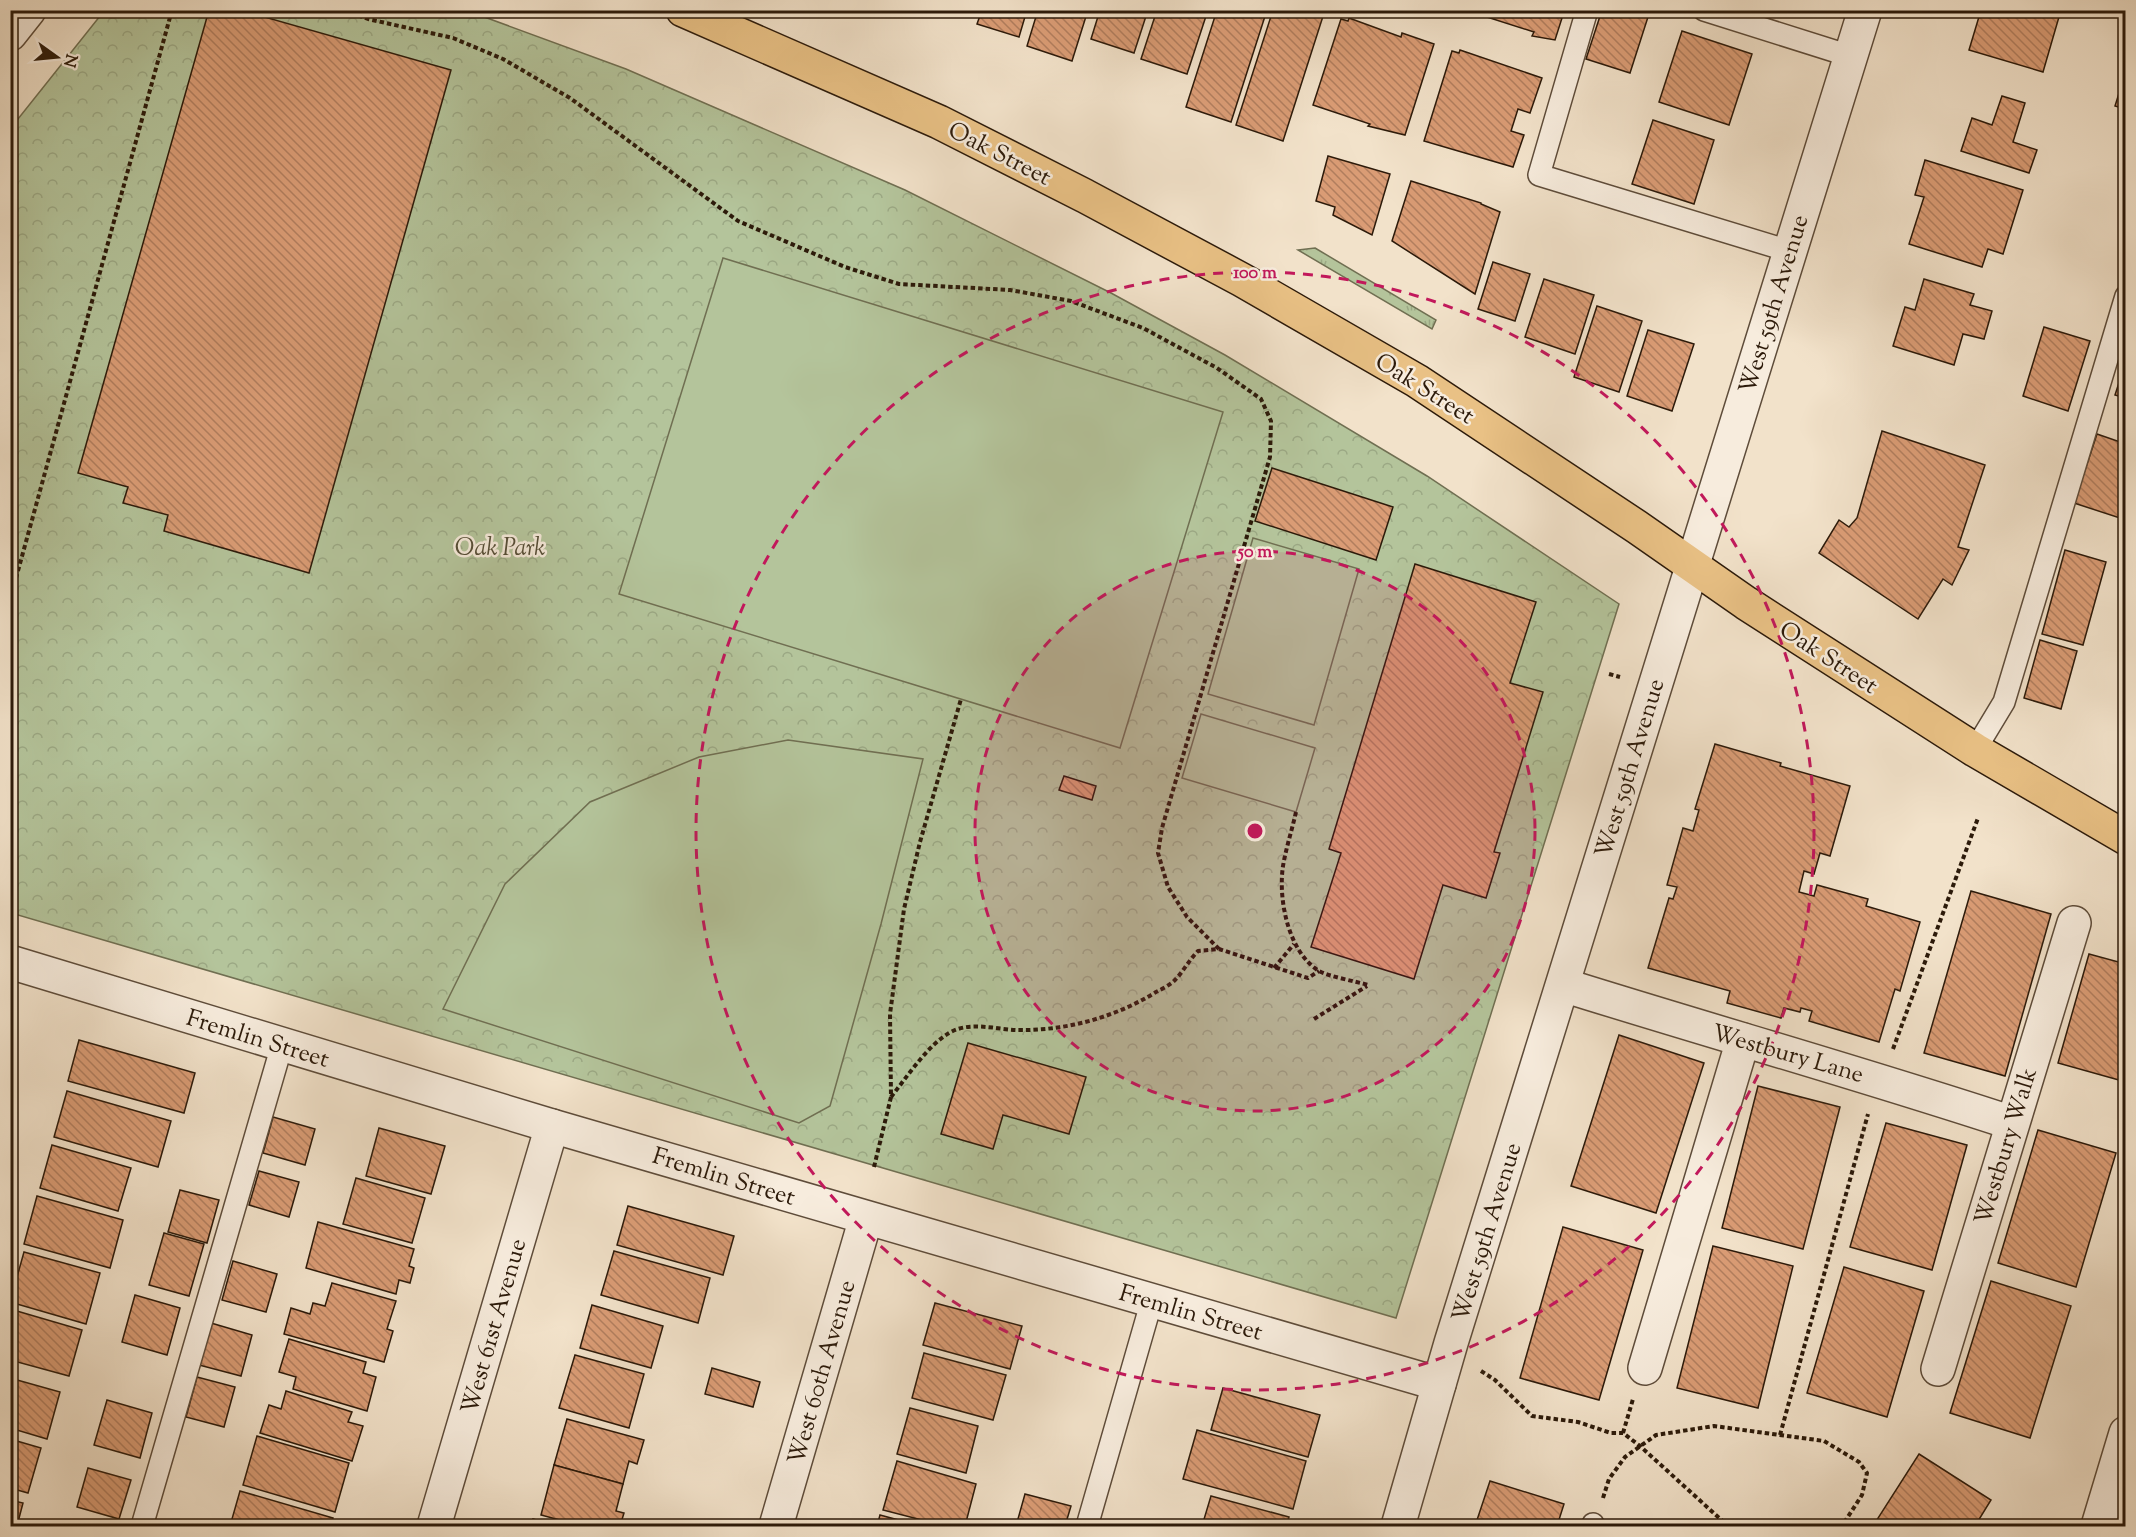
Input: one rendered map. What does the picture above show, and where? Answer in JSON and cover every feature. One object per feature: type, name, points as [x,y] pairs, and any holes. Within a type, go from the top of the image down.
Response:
[{"type":"main road","name":"Oak Street","points":[[683,10],[939,122],[1085,196],[1242,280],[1417,381],[1628,520],[1746,603],[1975,750],[2126,838]]},
{"type":"street","points":[[10,34],[29,10]]},
{"type":"street","name":"West 59th Avenue","points":[[1398,1527],[1439,1384],[1864,10]]},
{"type":"street","name":"Westbury Walk","points":[[1938,1369],[2074,923]]},
{"type":"street","name":"Fremlin Street","points":[[11,965],[552,1126],[1439,1384]]},
{"type":"street","name":"Westbury Lane","points":[[1563,984],[2012,1123]]},
{"type":"street","points":[[1646,1368],[1743,1040]]},
{"type":"street","name":"West 61st Avenue","points":[[434,1527],[552,1126]]},
{"type":"street","name":"West 60th Avenue","points":[[777,1527],[866,1218]]},
{"type":"street","points":[[2098,1527],[2126,1433]]},
{"type":"lane","points":[[1587,10],[1539,175],[1789,251]]},
{"type":"lane","points":[[1704,10],[1850,56]]},
{"type":"lane","points":[[1975,750],[2004,702],[2126,297]]},
{"type":"lane","points":[[142,1527],[282,1045]]},
{"type":"lane","points":[[1087,1527],[1152,1300]]},
{"type":"path","points":[[10,600],[172,10]]},
{"type":"path","points":[[344,10],[368,19],[453,38],[503,59],[570,98],[738,220],[844,267],[899,284],[1010,290],[1071,301],[1143,328],[1217,368],[1261,399],[1271,421],[1270,456],[1166,816],[1158,853],[1168,887],[1187,917],[1219,950]]},
{"type":"path","points":[[874,1167],[891,1097],[890,1014],[904,909],[920,842],[961,699]]},
{"type":"path","points":[[1296,812],[1283,865],[1282,881],[1283,904],[1294,944],[1319,970],[1368,985],[1314,1018]]},
{"type":"path","points":[[1780,1435],[1879,1080],[1887,1067],[1978,818]]},
{"type":"path","points":[[1274,968],[1294,944]]},
{"type":"path","points":[[891,1097],[948,1033],[964,1026],[1033,1030],[1083,1023],[1148,997],[1175,980],[1186,963],[1198,951],[1219,950],[1308,978],[1319,970]]},
{"type":"path","points":[[1480,1371],[1495,1380],[1532,1416],[1578,1422],[1611,1432],[1623,1433],[1728,1527]]},
{"type":"path","points":[[1592,1525],[1609,1479],[1626,1457],[1656,1434],[1714,1426],[1824,1442],[1859,1462],[1867,1473],[1862,1495],[1842,1527]]},
{"type":"green space","name":"Oak Park","points":[[104,11],[468,11],[626,69],[905,190],[1111,293],[1225,355],[1427,476],[1619,604],[1396,1318],[11,913],[10,129]]},
{"type":"green space","points":[[1315,248],[1436,320],[1432,329],[1298,250]]},
{"type":"green space","points":[[723,258],[1223,412],[1120,748],[619,594]]},
{"type":"green space","points":[[1253,538],[1359,569],[1314,725],[1208,694]]},
{"type":"green space","points":[[1201,714],[1315,748],[1296,812],[1182,778]]},
{"type":"green space","points":[[788,740],[923,759],[881,924],[830,1106],[799,1123],[443,1009],[505,884],[590,802],[699,757]]},
{"type":"building","points":[[209,10],[240,10],[451,70],[309,573],[164,531],[168,515],[123,503],[128,487],[78,473]]},
{"type":"building","points":[[982,10],[1027,10],[1019,37],[977,24]]},
{"type":"building","points":[[1038,10],[1088,10],[1072,61],[1027,46]]},
{"type":"building","points":[[1100,10],[1148,10],[1134,53],[1091,39]]},
{"type":"building","points":[[1157,10],[1208,10],[1187,74],[1141,59]]},
{"type":"building","points":[[1217,10],[1267,10],[1231,122],[1186,107]]},
{"type":"building","points":[[1273,10],[1325,10],[1283,141],[1236,125]]},
{"type":"building","points":[[1465,10],[1554,10],[1553,15],[1562,18],[1555,40],[1532,36],[1534,32]]},
{"type":"building","points":[[1602,10],[1629,10],[1648,17],[1630,73],[1586,59]]},
{"type":"building","points":[[1981,10],[2061,10],[2043,72],[1969,50]]},
{"type":"building","points":[[1349,18],[1401,37],[1402,33],[1434,44],[1405,135],[1368,126],[1370,124],[1313,105],[1341,19],[1348,21]]},
{"type":"building","points":[[1682,31],[1752,54],[1729,125],[1659,102]]},
{"type":"building","points":[[1460,50],[1542,78],[1530,113],[1518,109],[1511,131],[1524,135],[1513,167],[1424,141],[1452,51],[1459,53]]},
{"type":"building","points":[[2126,71],[2126,109],[2115,106]]},
{"type":"building","points":[[2002,96],[2025,103],[2013,142],[2037,150],[2029,173],[1961,151],[1972,118],[1992,125]]},
{"type":"building","points":[[1653,120],[1714,140],[1694,204],[1632,184]]},
{"type":"building","points":[[1328,156],[1390,174],[1372,235],[1333,215],[1335,207],[1316,201]]},
{"type":"building","points":[[1925,160],[2023,190],[2003,254],[1988,249],[1982,267],[1909,244],[1924,197],[1915,195]]},
{"type":"building","points":[[1411,181],[1481,203],[1500,212],[1475,294],[1392,241]]},
{"type":"building","points":[[1493,262],[1530,274],[1515,321],[1478,309]]},
{"type":"building","points":[[1544,279],[1594,295],[1575,354],[1525,337]]},
{"type":"building","points":[[1924,279],[1974,294],[1970,305],[1992,311],[1984,339],[1963,334],[1954,365],[1893,346],[1905,307],[1915,310]]},
{"type":"building","points":[[1597,306],[1642,321],[1619,392],[1574,377]]},
{"type":"building","points":[[2044,327],[2090,341],[2068,411],[2023,396]]},
{"type":"building","points":[[1648,330],[1694,344],[1672,411],[1627,396]]},
{"type":"building","points":[[2126,361],[2126,398],[2115,395]]},
{"type":"building","points":[[1882,431],[1985,465],[1958,547],[1969,550],[1952,585],[1943,579],[1918,619],[1819,553],[1839,520],[1849,527],[1857,518]]},
{"type":"building","points":[[2097,434],[2126,444],[2126,520],[2074,503]]},
{"type":"building","points":[[1272,468],[1393,507],[1376,560],[1255,521]]},
{"type":"building","points":[[2065,550],[2106,562],[2083,645],[2042,634]]},
{"type":"building","points":[[1415,564],[1536,602],[1510,683],[1543,692],[1494,852],[1500,853],[1486,898],[1443,885],[1414,979],[1311,947],[1341,853],[1329,849]]},
{"type":"building","points":[[2040,640],[2077,651],[2061,709],[2024,698]]},
{"type":"building","points":[[1715,744],[1850,786],[1830,856],[1820,853],[1814,874],[1804,871],[1799,892],[1814,896],[1817,885],[1868,899],[1866,906],[1920,922],[1900,991],[1895,989],[1879,1042],[1809,1021],[1812,1011],[1801,1008],[1800,1012],[1784,1008],[1781,1018],[1727,1003],[1730,991],[1648,968],[1669,898],[1673,899],[1677,887],[1667,885],[1683,828],[1693,831],[1699,810],[1695,809]]},
{"type":"building","points":[[1064,776],[1096,786],[1092,800],[1059,790]]},
{"type":"building","points":[[1971,891],[2051,914],[2005,1076],[1924,1053]]},
{"type":"building","points":[[2089,954],[2126,964],[2126,1082],[2058,1063]]},
{"type":"building","points":[[1619,1035],[1704,1063],[1656,1213],[1571,1186]]},
{"type":"building","points":[[79,1040],[195,1073],[184,1113],[68,1081]]},
{"type":"building","points":[[968,1043],[1086,1077],[1069,1134],[1003,1115],[993,1149],[941,1134]]},
{"type":"building","points":[[1758,1086],[1840,1107],[1803,1249],[1722,1228]]},
{"type":"building","points":[[67,1091],[171,1121],[158,1167],[54,1137]]},
{"type":"building","points":[[273,1117],[315,1129],[305,1165],[263,1153]]},
{"type":"building","points":[[1886,1123],[1967,1145],[1932,1270],[1850,1247]]},
{"type":"building","points":[[379,1128],[445,1146],[431,1194],[366,1176]]},
{"type":"building","points":[[2038,1130],[2116,1153],[2076,1287],[1998,1263]]},
{"type":"building","points":[[52,1145],[131,1168],[118,1211],[40,1188]]},
{"type":"building","points":[[259,1171],[299,1182],[289,1217],[249,1205]]},
{"type":"building","points":[[356,1178],[425,1198],[412,1243],[343,1224]]},
{"type":"building","points":[[180,1190],[219,1200],[207,1243],[168,1232]]},
{"type":"building","points":[[37,1196],[123,1220],[110,1268],[24,1244]]},
{"type":"building","points":[[628,1206],[734,1236],[723,1275],[617,1245]]},
{"type":"building","points":[[318,1222],[414,1249],[409,1266],[414,1268],[410,1283],[399,1280],[396,1294],[306,1268]]},
{"type":"building","points":[[1563,1227],[1643,1250],[1599,1400],[1520,1378]]},
{"type":"building","points":[[164,1233],[204,1244],[189,1296],[149,1285]]},
{"type":"building","points":[[1713,1246],[1793,1266],[1758,1408],[1677,1388]]},
{"type":"building","points":[[614,1251],[710,1278],[698,1323],[601,1295]]},
{"type":"building","points":[[24,1252],[100,1273],[86,1324],[10,1302]]},
{"type":"building","points":[[233,1261],[277,1274],[266,1312],[222,1300]]},
{"type":"building","points":[[1844,1267],[1924,1291],[1887,1417],[1807,1393]]},
{"type":"building","points":[[1991,1281],[2071,1306],[2030,1438],[1950,1413]]},
{"type":"building","points":[[332,1283],[396,1301],[387,1329],[393,1331],[384,1362],[284,1334],[291,1308],[310,1314],[313,1303],[325,1306]]},
{"type":"building","points":[[135,1295],[180,1308],[167,1355],[122,1342]]},
{"type":"building","points":[[935,1303],[1022,1326],[1010,1369],[923,1345]]},
{"type":"building","points":[[592,1305],[663,1326],[651,1368],[580,1348]]},
{"type":"building","points":[[10,1309],[82,1330],[69,1376],[10,1360]]},
{"type":"building","points":[[211,1323],[252,1335],[241,1376],[199,1365]]},
{"type":"building","points":[[289,1339],[366,1362],[363,1373],[376,1377],[367,1411],[293,1389],[296,1377],[279,1372]]},
{"type":"building","points":[[924,1353],[1006,1375],[993,1420],[912,1398]]},
{"type":"building","points":[[575,1355],[644,1374],[629,1428],[559,1408]]},
{"type":"building","points":[[712,1368],[760,1382],[753,1407],[705,1394]]},
{"type":"building","points":[[197,1377],[235,1387],[224,1427],[186,1417]]},
{"type":"building","points":[[10,1378],[60,1392],[47,1439],[10,1428]]},
{"type":"building","points":[[1223,1388],[1320,1415],[1308,1457],[1211,1430]]},
{"type":"building","points":[[286,1391],[352,1412],[348,1422],[363,1426],[352,1461],[260,1433],[269,1405],[281,1409]]},
{"type":"building","points":[[107,1400],[152,1413],[140,1458],[94,1445]]},
{"type":"building","points":[[910,1408],[978,1426],[966,1473],[897,1454]]},
{"type":"building","points":[[567,1419],[644,1440],[637,1464],[629,1461],[623,1484],[554,1465]]},
{"type":"building","points":[[1197,1430],[1306,1461],[1293,1509],[1183,1479]]},
{"type":"building","points":[[257,1436],[349,1463],[335,1512],[243,1485]]},
{"type":"building","points":[[10,1439],[41,1448],[28,1493],[10,1488]]},
{"type":"building","points":[[1919,1454],[1991,1500],[1975,1526],[1873,1526]]},
{"type":"building","points":[[897,1461],[976,1484],[965,1526],[945,1526],[883,1510]]},
{"type":"building","points":[[554,1465],[623,1484],[616,1511],[624,1513],[620,1526],[582,1526],[541,1515]]},
{"type":"building","points":[[88,1468],[131,1480],[119,1519],[77,1507]]},
{"type":"building","points":[[1490,1481],[1564,1504],[1557,1526],[1475,1526]]},
{"type":"building","points":[[240,1491],[333,1518],[330,1526],[230,1526]]},
{"type":"building","points":[[1025,1494],[1071,1506],[1065,1526],[1016,1526]]},
{"type":"building","points":[[1211,1496],[1289,1517],[1286,1526],[1202,1526]]},
{"type":"building","points":[[10,1500],[23,1503],[17,1526],[10,1526]]},
{"type":"building","points":[[880,1515],[921,1526],[877,1526]]},
{"type":"building","points":[[533,1519],[559,1526],[531,1526]]}]
